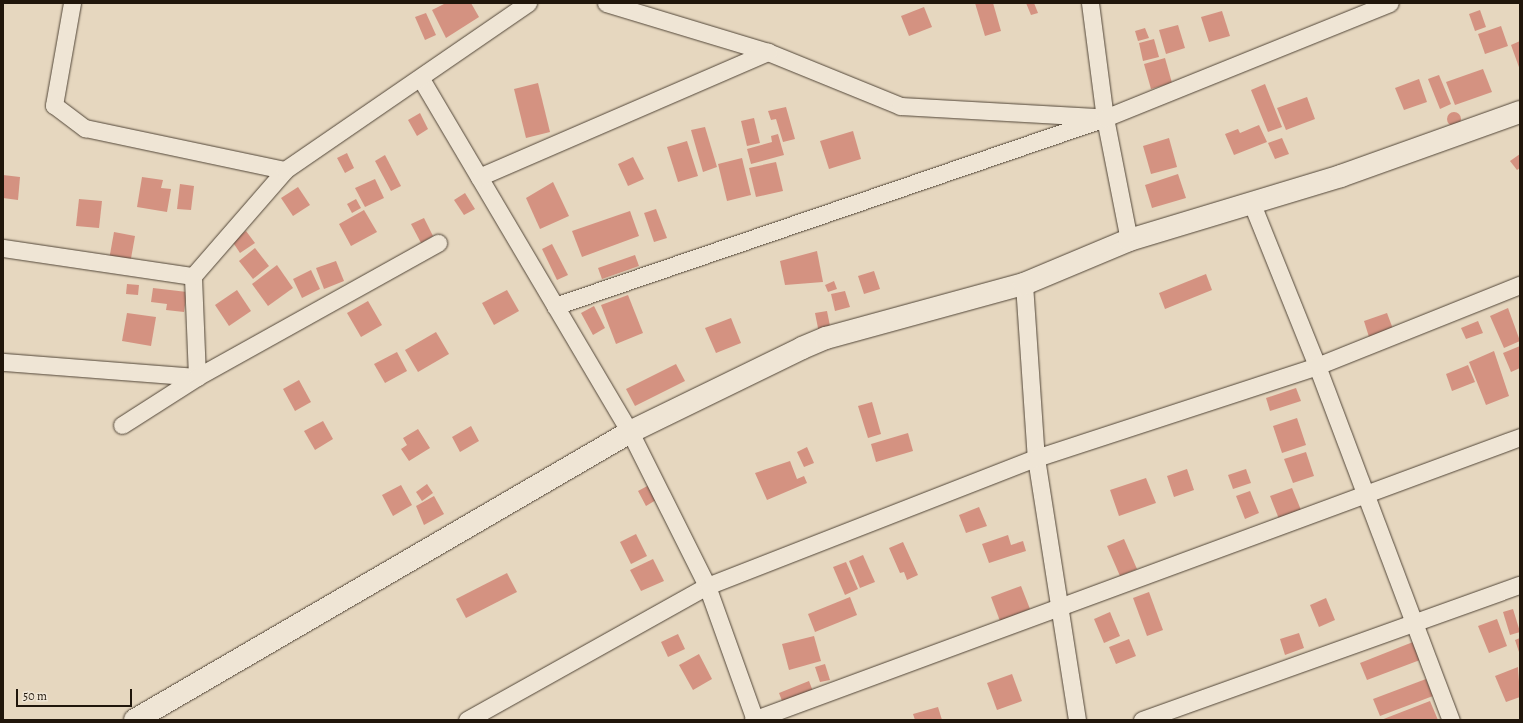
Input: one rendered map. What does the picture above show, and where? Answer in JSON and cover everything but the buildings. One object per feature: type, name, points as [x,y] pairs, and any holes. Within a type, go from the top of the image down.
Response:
[{"type":"main road","points":[[134,720],[630,432],[826,338],[1024,284],[1128,240],[1252,204],[1520,112]]},
{"type":"street","points":[[72,3],[54,105],[85,128],[285,170]]},
{"type":"street","points":[[197,377],[193,276],[285,170],[421,79],[528,3]]},
{"type":"street","points":[[606,3],[768,52],[900,106],[1105,118]]},
{"type":"street","points":[[1090,3],[1105,118],[1128,240]]},
{"type":"street","points":[[555,306],[1105,118],[1390,3]]},
{"type":"street","points":[[479,177],[768,52]]},
{"type":"street","points":[[421,79],[630,432],[707,586],[754,720],[1520,437]]},
{"type":"street","points":[[1252,204],[1318,366],[1364,495],[1452,720]]},
{"type":"street","points":[[122,425],[197,377],[438,243]]},
{"type":"street","points":[[3,248],[193,276]]},
{"type":"street","points":[[1024,284],[1036,458],[1077,720]]},
{"type":"street","points":[[467,720],[707,586],[1036,458],[1318,366],[1520,285]]},
{"type":"street","points":[[3,362],[197,377]]},
{"type":"street","points":[[1142,720],[1414,624],[1520,584]]}]
